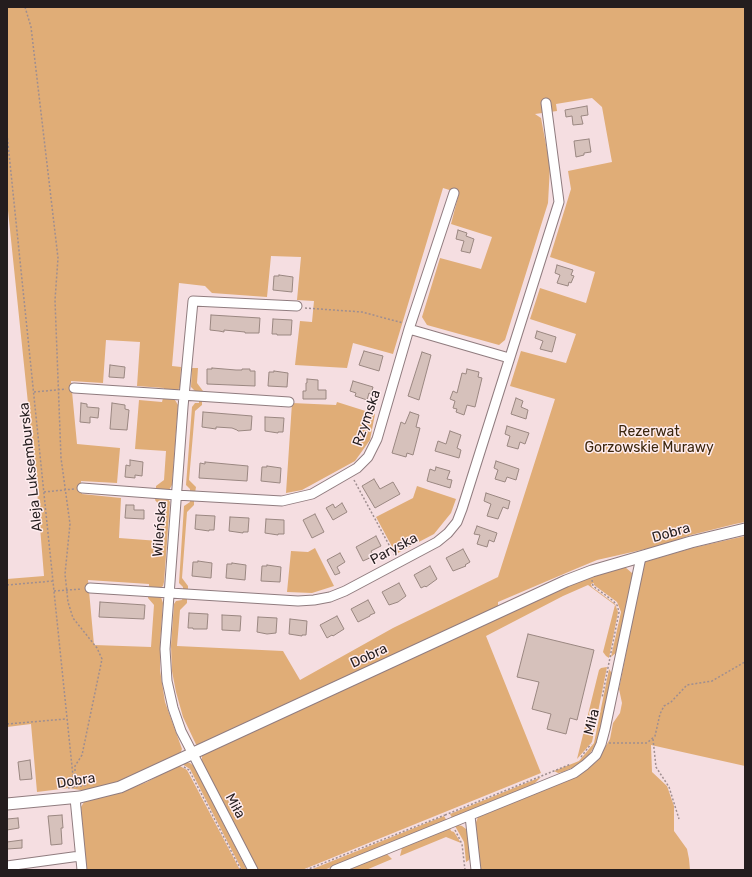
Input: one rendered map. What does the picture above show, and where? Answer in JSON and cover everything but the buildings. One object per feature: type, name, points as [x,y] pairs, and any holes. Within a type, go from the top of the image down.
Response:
[{"type":"street","name":"Paryska","points":[[90,588],[298,601],[314,600],[338,594],[443,538],[460,516],[558,202],[546,103]]},
{"type":"street","name":"Rzymska","points":[[82,488],[277,501],[312,494],[351,473],[363,463],[375,445],[410,327],[454,193]]},
{"type":"street","name":"Wileńska","points":[[192,754],[176,720],[169,696],[165,649],[176,495],[193,301],[297,306]]},
{"type":"street","points":[[410,327],[509,358]]},
{"type":"street","points":[[74,388],[289,402]]},
{"type":"street","name":"Dobra","points":[[7,804],[75,798],[94,795],[120,787],[566,581],[592,571],[691,542],[745,529]]},
{"type":"street","name":"Miła","points":[[335,870],[574,773],[596,755],[597,743],[607,722],[641,557]]},
{"type":"street","name":"Miła","points":[[192,754],[253,870]]},
{"type":"street","points":[[75,798],[82,870]]},
{"type":"street","points":[[470,816],[476,870]]},
{"type":"street","points":[[7,866],[80,856]]},
{"type":"path","points":[[24,7],[31,27],[58,258],[55,300],[61,458],[70,524],[65,574],[68,602],[73,618],[97,648],[102,659],[82,755],[75,766],[75,798]]},
{"type":"path","name":"Aleja Luksemburska","points":[[7,134],[75,798]]},
{"type":"path","points":[[297,306],[310,309],[362,312],[410,327]]},
{"type":"path","points":[[34,392],[74,388]]},
{"type":"path","points":[[351,473],[398,562]]},
{"type":"path","points":[[44,492],[82,488]]},
{"type":"path","points":[[592,571],[592,586],[612,600],[617,605],[619,612],[601,704]]},
{"type":"path","points":[[7,585],[53,582]]},
{"type":"path","points":[[54,591],[90,588]]},
{"type":"path","points":[[445,815],[576,762],[597,743],[647,743],[655,736],[660,714],[664,706],[672,702],[688,685],[712,682],[745,662]]},
{"type":"path","points":[[7,724],[66,719]]},
{"type":"path","points":[[653,739],[656,766],[669,787],[679,819]]},
{"type":"path","points":[[178,761],[180,765],[189,770],[241,870]]},
{"type":"green space","name":"Rezerwat Gorzowskie Murawy","points":[[7,7],[745,7],[745,522],[691,535],[659,546],[597,560],[498,602],[498,615],[563,587],[613,569],[625,567],[632,573],[633,577],[617,652],[611,657],[621,612],[617,602],[594,585],[594,583],[591,584],[592,587],[615,604],[618,612],[609,658],[603,652],[615,605],[588,585],[563,596],[486,636],[541,773],[302,870],[258,870],[202,763],[202,757],[183,717],[172,671],[171,646],[174,604],[176,601],[182,600],[183,597],[187,598],[187,603],[180,610],[177,646],[283,651],[300,680],[393,628],[498,577],[555,399],[510,386],[521,351],[566,363],[576,334],[530,319],[540,288],[586,303],[595,272],[550,257],[571,189],[568,171],[612,162],[602,107],[592,98],[556,104],[557,111],[535,114],[541,118],[550,166],[548,203],[505,340],[499,345],[427,325],[422,317],[440,258],[481,269],[492,237],[451,224],[459,193],[443,188],[393,354],[353,343],[347,368],[295,365],[300,321],[312,322],[314,301],[297,300],[301,257],[271,256],[267,297],[212,293],[205,286],[179,283],[172,366],[181,367],[180,387],[178,390],[164,392],[164,388],[137,386],[140,342],[106,340],[103,383],[71,381],[77,444],[120,448],[117,483],[81,481],[82,494],[121,498],[119,538],[159,541],[162,508],[155,500],[156,496],[168,499],[170,502],[163,586],[160,588],[149,588],[149,584],[88,580],[94,645],[151,647],[154,605],[148,598],[148,594],[161,597],[163,603],[160,670],[165,702],[182,749],[180,754],[124,781],[86,791],[69,788],[37,792],[31,724],[7,727],[7,579],[44,576],[37,490],[7,201]]},
{"type":"green space","points":[[192,368],[198,368],[197,383],[203,391],[203,394],[195,391],[191,387]]},
{"type":"green space","points":[[163,398],[171,398],[175,400],[178,405],[172,485],[169,490],[156,490],[156,486],[164,480],[166,451],[135,449],[139,400],[162,402]]},
{"type":"green space","points":[[199,401],[202,401],[202,405],[195,411],[189,480],[196,487],[195,493],[190,492],[190,489],[186,485],[192,407],[195,403],[199,403]]},
{"type":"green space","points":[[337,402],[375,414],[370,440],[355,461],[302,490],[286,493],[292,403],[336,405]]},
{"type":"green space","points":[[417,486],[456,499],[451,513],[434,534],[396,554],[376,517],[413,498]]},
{"type":"green space","points":[[190,500],[194,500],[194,505],[187,512],[182,578],[188,586],[188,590],[183,590],[183,587],[179,583],[184,506],[190,502]]},
{"type":"green space","points":[[745,536],[745,766],[651,745],[652,772],[667,786],[674,806],[674,831],[687,849],[690,870],[480,870],[475,825],[478,817],[575,777],[596,762],[610,739],[613,723],[620,713],[622,703],[619,689],[644,562],[692,548]]},
{"type":"green space","points":[[315,548],[334,586],[312,593],[287,592],[291,551],[308,552]]},
{"type":"green space","points":[[607,667],[592,742],[577,759],[599,670]]},
{"type":"green space","points":[[609,669],[613,675],[601,732],[596,744],[589,755],[576,766],[563,772],[558,773],[554,771],[579,761],[594,743]]},
{"type":"green space","points":[[184,762],[190,763],[194,766],[247,870],[242,870],[190,769],[182,764]]},
{"type":"green space","points":[[178,765],[187,770],[240,870],[86,870],[81,807],[84,802],[121,792],[147,782]]},
{"type":"green space","points":[[541,777],[527,788],[452,818],[450,814]]},
{"type":"green space","points":[[444,816],[447,821],[324,870],[310,870]]},
{"type":"green space","points":[[458,825],[466,829],[468,834],[470,855],[469,860],[466,862],[464,842],[455,826]]},
{"type":"green space","points":[[450,828],[461,843],[446,837],[400,856],[402,848]]},
{"type":"green space","points":[[387,854],[392,859],[366,870],[347,870]]}]
